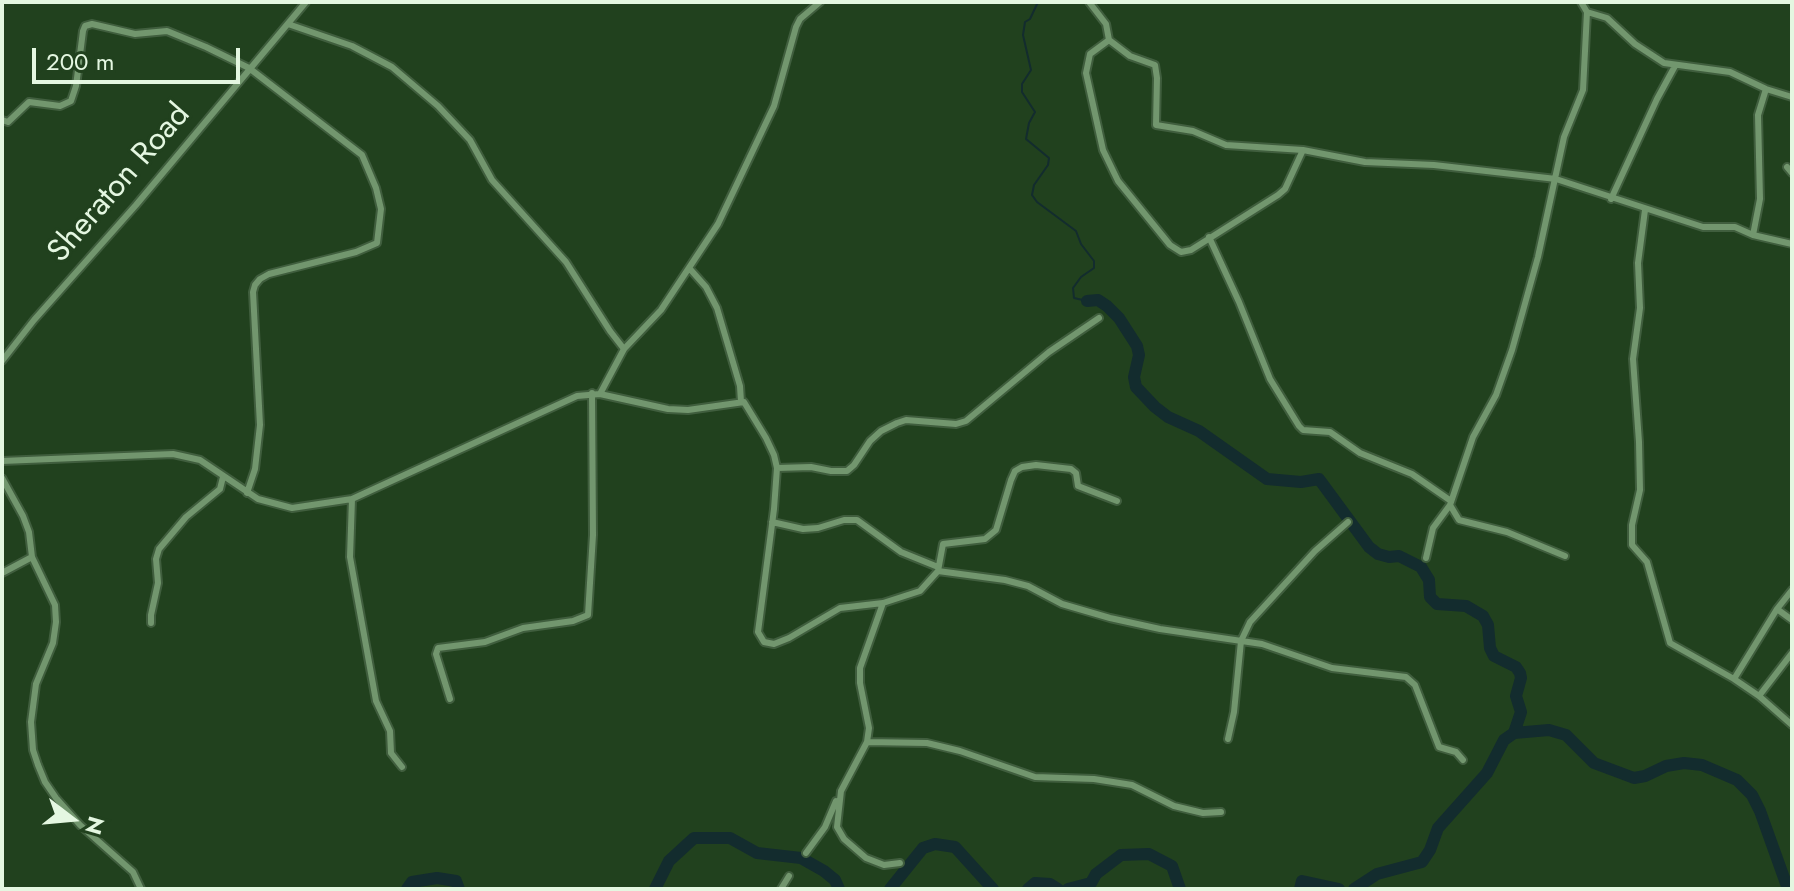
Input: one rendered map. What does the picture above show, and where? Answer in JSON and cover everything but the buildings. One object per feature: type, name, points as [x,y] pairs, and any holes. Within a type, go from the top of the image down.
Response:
[{"type":"street","name":"Sheraton Road","points":[[2,361],[306,2]]},
{"type":"street","points":[[450,699],[436,654],[438,648],[485,642],[523,628],[573,621],[588,615],[596,393],[624,349],[656,317],[690,269],[724,212],[768,123],[796,27],[800,19],[820,2]]},
{"type":"street","points":[[1089,2],[1106,24],[1109,40],[1130,56],[1155,65],[1156,125],[1193,131],[1226,145],[1303,150],[1365,162],[1434,165],[1556,179],[1703,227],[1735,227],[1753,235],[1792,244]]},
{"type":"street","points":[[1426,558],[1433,528],[1450,503],[1476,429],[1496,395],[1538,257],[1568,125],[1583,90],[1587,12],[1581,2]]},
{"type":"street","points":[[1587,12],[1607,18],[1635,44],[1660,61],[1675,66],[1730,72],[1792,97]]},
{"type":"street","points":[[2,120],[8,122],[29,102],[60,106],[71,101],[83,31],[88,24],[135,34],[167,31],[249,68],[362,155],[381,209],[379,238],[373,245],[269,274],[255,285],[260,425],[255,469],[247,493]]},
{"type":"street","points":[[288,24],[352,46],[392,67],[438,106],[470,140],[492,180],[566,262],[624,349]]},
{"type":"street","points":[[1109,40],[1090,54],[1086,73],[1108,165],[1170,245],[1184,253],[1285,189],[1303,150]]},
{"type":"street","points":[[1611,199],[1675,66]]},
{"type":"street","points":[[1753,235],[1760,199],[1758,115],[1766,89]]},
{"type":"street","points":[[1542,177],[1557,166]]},
{"type":"street","points":[[1645,210],[1638,263],[1639,320],[1633,359],[1640,490],[1631,539],[1647,562],[1670,643],[1734,679],[1792,725]]},
{"type":"street","points":[[1209,237],[1270,379],[1303,430],[1330,432],[1360,453],[1412,474],[1450,503],[1459,520],[1507,532],[1565,556]]},
{"type":"street","points":[[690,269],[706,287],[717,308],[740,386],[741,402]]},
{"type":"street","points":[[777,468],[847,471],[870,441],[897,423],[906,420],[956,424],[966,421],[1049,352],[1099,318]]},
{"type":"street","points":[[2,461],[173,454],[200,460],[247,493],[292,508],[352,499],[559,402],[596,393],[668,409],[688,410],[746,403],[766,438],[777,468],[758,632],[764,642],[774,644],[840,608],[883,603],[920,591],[938,569],[943,544],[985,539],[996,530],[1011,480],[1015,471],[1022,467],[1036,465],[1071,469],[1076,473],[1078,486],[1117,501]]},
{"type":"street","points":[[151,623],[158,583],[156,559],[159,549],[186,517],[220,489],[223,477]]},
{"type":"street","points":[[2,478],[23,516],[32,557],[50,592],[56,622],[53,643],[41,668],[34,702],[32,738],[38,765],[56,798],[80,825],[133,872],[141,889]]},
{"type":"street","points":[[352,499],[350,557],[376,701],[390,731],[391,753],[402,767]]},
{"type":"street","points":[[772,522],[803,529],[857,520],[901,552],[938,569],[1017,582],[1062,604],[1110,618],[1160,629],[1262,644],[1332,668],[1406,677],[1415,685],[1439,747],[1456,752],[1463,760]]},
{"type":"street","points":[[1228,739],[1241,641],[1250,622],[1315,551],[1348,522]]},
{"type":"street","points":[[2,573],[32,557]]},
{"type":"street","points":[[1734,679],[1792,590]]},
{"type":"street","points":[[806,853],[825,827],[867,742],[869,728],[862,698],[860,668],[883,603]]},
{"type":"street","points":[[1777,609],[1792,620]]},
{"type":"street","points":[[1759,696],[1792,653]]},
{"type":"street","points":[[867,742],[927,743],[1035,777],[1132,785],[1182,809],[1221,812]]},
{"type":"street","points":[[841,791],[837,827],[844,839],[874,863],[900,863]]},
{"type":"street","points":[[781,889],[789,876]]},
{"type":"waterway","points":[[1038,2],[1030,19],[1025,22],[1023,35],[1031,70],[1022,84],[1022,92],[1035,112],[1026,139],[1049,158],[1032,195],[1076,231],[1081,244],[1094,261],[1094,268],[1081,277],[1073,288],[1074,298],[1087,301]]},
{"type":"waterway","points":[[1087,301],[1098,300],[1107,306],[1137,346],[1136,387],[1155,407],[1168,417],[1199,431],[1267,479],[1301,482],[1319,479],[1369,547],[1378,554],[1399,556],[1421,567],[1429,580],[1430,597],[1437,604],[1466,606],[1483,616],[1488,625],[1490,648],[1494,656],[1516,667],[1520,673],[1516,696],[1521,712],[1514,733]]},
{"type":"waterway","points":[[1354,889],[1377,874],[1422,862],[1438,828],[1487,773],[1504,740],[1514,733],[1549,730],[1566,735],[1594,763],[1634,778],[1684,763],[1702,765],[1737,780],[1752,795],[1760,811],[1788,889]]},
{"type":"waterway","points":[[655,889],[669,861],[694,838],[730,838],[757,853],[801,858],[824,871],[835,880],[839,889]]},
{"type":"waterway","points":[[890,889],[923,848],[935,844],[955,847],[993,889]]},
{"type":"waterway","points":[[1068,889],[1091,883],[1096,874],[1121,855],[1149,854],[1172,866],[1180,889]]},
{"type":"waterway","points":[[407,889],[412,882],[437,878],[456,881],[459,889]]},
{"type":"waterway","points":[[1300,889],[1302,881],[1339,889]]},
{"type":"waterway","points":[[1028,889],[1035,883],[1050,884],[1058,889]]}]
